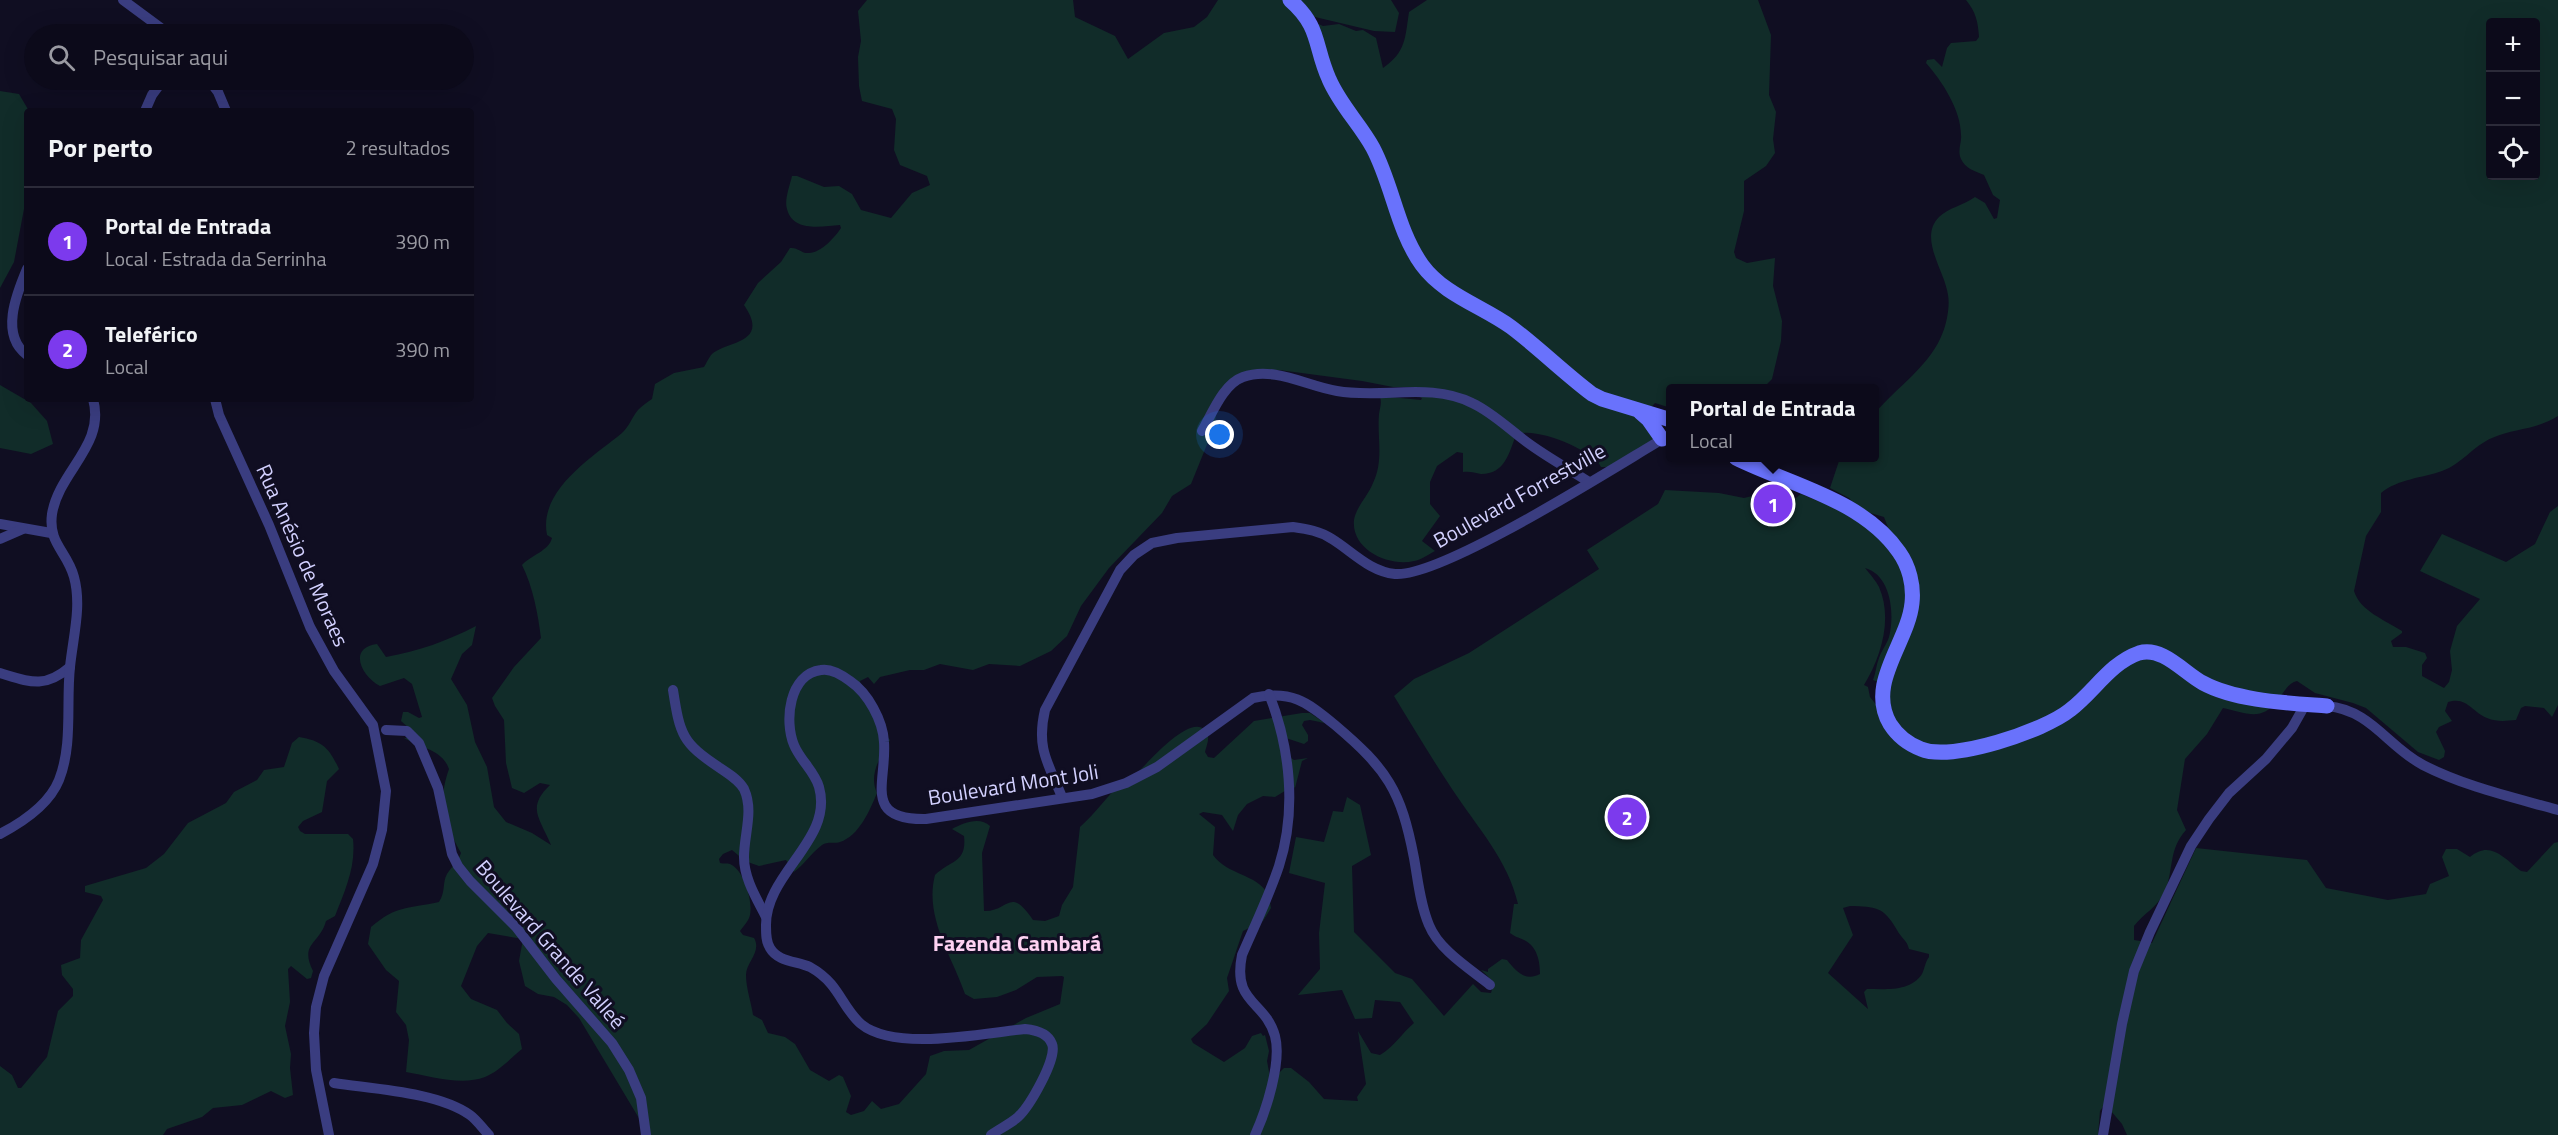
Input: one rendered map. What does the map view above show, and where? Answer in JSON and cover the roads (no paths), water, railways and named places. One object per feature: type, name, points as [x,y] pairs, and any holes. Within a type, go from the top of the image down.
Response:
[{"type":"street","points":[[123,0],[155,24]]},
{"type":"street","points":[[1290,0],[1310,21],[1328,78],[1373,149],[1405,234],[1430,275],[1456,295],[1489,312],[1510,327],[1592,394],[1666,418]]},
{"type":"street","points":[[146,108],[156,90]]},
{"type":"street","points":[[216,90],[225,108]]},
{"type":"street","points":[[24,279],[10,328],[14,340],[24,352]]},
{"type":"street","points":[[1202,431],[1231,385],[1242,377],[1258,374],[1275,375],[1338,392],[1383,394],[1429,392],[1451,395],[1473,403],[1530,444],[1589,482]]},
{"type":"street","points":[[0,834],[24,820],[45,801],[59,780],[65,755],[69,668],[76,627],[76,594],[74,577],[68,562],[51,533],[52,515],[60,488],[90,443],[97,412],[94,402]]},
{"type":"street","name":"Rua Anésio de Moraes","points":[[216,402],[219,415],[269,525],[310,627],[334,671],[373,725],[386,791],[382,830],[373,864],[324,976],[316,1006],[314,1034],[316,1070],[329,1135]]},
{"type":"street","points":[[1638,410],[1666,433]]},
{"type":"street","name":"Boulevard Forrestville","points":[[1062,797],[1043,751],[1040,732],[1045,710],[1120,570],[1134,555],[1152,543],[1177,538],[1293,527],[1311,529],[1331,538],[1379,571],[1397,574],[1416,571],[1456,555],[1589,482],[1666,436]]},
{"type":"street","points":[[1745,462],[1843,506],[1877,528],[1900,554],[1912,584],[1912,604],[1887,672],[1883,704],[1894,730],[1906,742],[1921,750],[1938,754],[1957,753],[2043,725],[2068,712],[2087,697],[2111,670],[2142,652],[2153,652],[2164,656],[2191,675],[2219,690],[2305,705],[2343,708],[2359,714],[2420,763],[2452,779],[2493,793],[2558,810]]},
{"type":"street","points":[[0,524],[51,533]]},
{"type":"street","points":[[0,539],[23,529]]},
{"type":"street","points":[[0,673],[25,681],[43,683],[58,677],[69,668]]},
{"type":"street","name":"Boulevard Mont Joli","points":[[766,917],[774,892],[789,866],[815,830],[821,813],[822,797],[818,784],[794,746],[789,729],[790,703],[798,685],[809,674],[822,669],[838,673],[855,684],[870,704],[882,726],[885,743],[880,792],[885,805],[894,814],[908,819],[926,819],[1092,794],[1126,783],[1157,767],[1253,698],[1269,694]]},
{"type":"street","points":[[672,690],[679,726],[686,741],[698,753],[732,776],[742,786],[749,801],[744,859],[748,881],[766,917],[766,938],[771,950],[780,957],[822,974],[862,1025],[878,1033],[896,1037],[950,1038],[1025,1029],[1038,1030],[1048,1038],[1053,1045],[1053,1056],[1033,1098],[1018,1117],[991,1135]]},
{"type":"street","points":[[1255,1135],[1265,1114],[1277,1056],[1275,1037],[1269,1023],[1245,995],[1240,983],[1239,969],[1242,955],[1280,864],[1287,833],[1286,753],[1279,720],[1269,694],[1288,695],[1305,701],[1368,754],[1386,774],[1398,799],[1406,824],[1421,899],[1430,927],[1454,956],[1490,985]]},
{"type":"street","points":[[2103,1135],[2124,1013],[2134,971],[2150,932],[2191,846],[2209,819],[2229,794],[2292,728],[2305,705]]},
{"type":"street","name":"Boulevard Grande Valleé","points":[[386,730],[407,731],[419,743],[438,788],[452,854],[458,867],[516,927],[556,979],[612,1043],[629,1070],[641,1098],[646,1135]]},
{"type":"street","points":[[334,1083],[417,1095],[453,1106],[471,1115],[489,1135]]},
{"type":"place","name":"Portal de Entrada","points":[[1773,504]]},
{"type":"place","name":"Teleférico","points":[[1627,817]]},
{"type":"district","name":"Fazenda Cambará","points":[[1017,943]]}]
